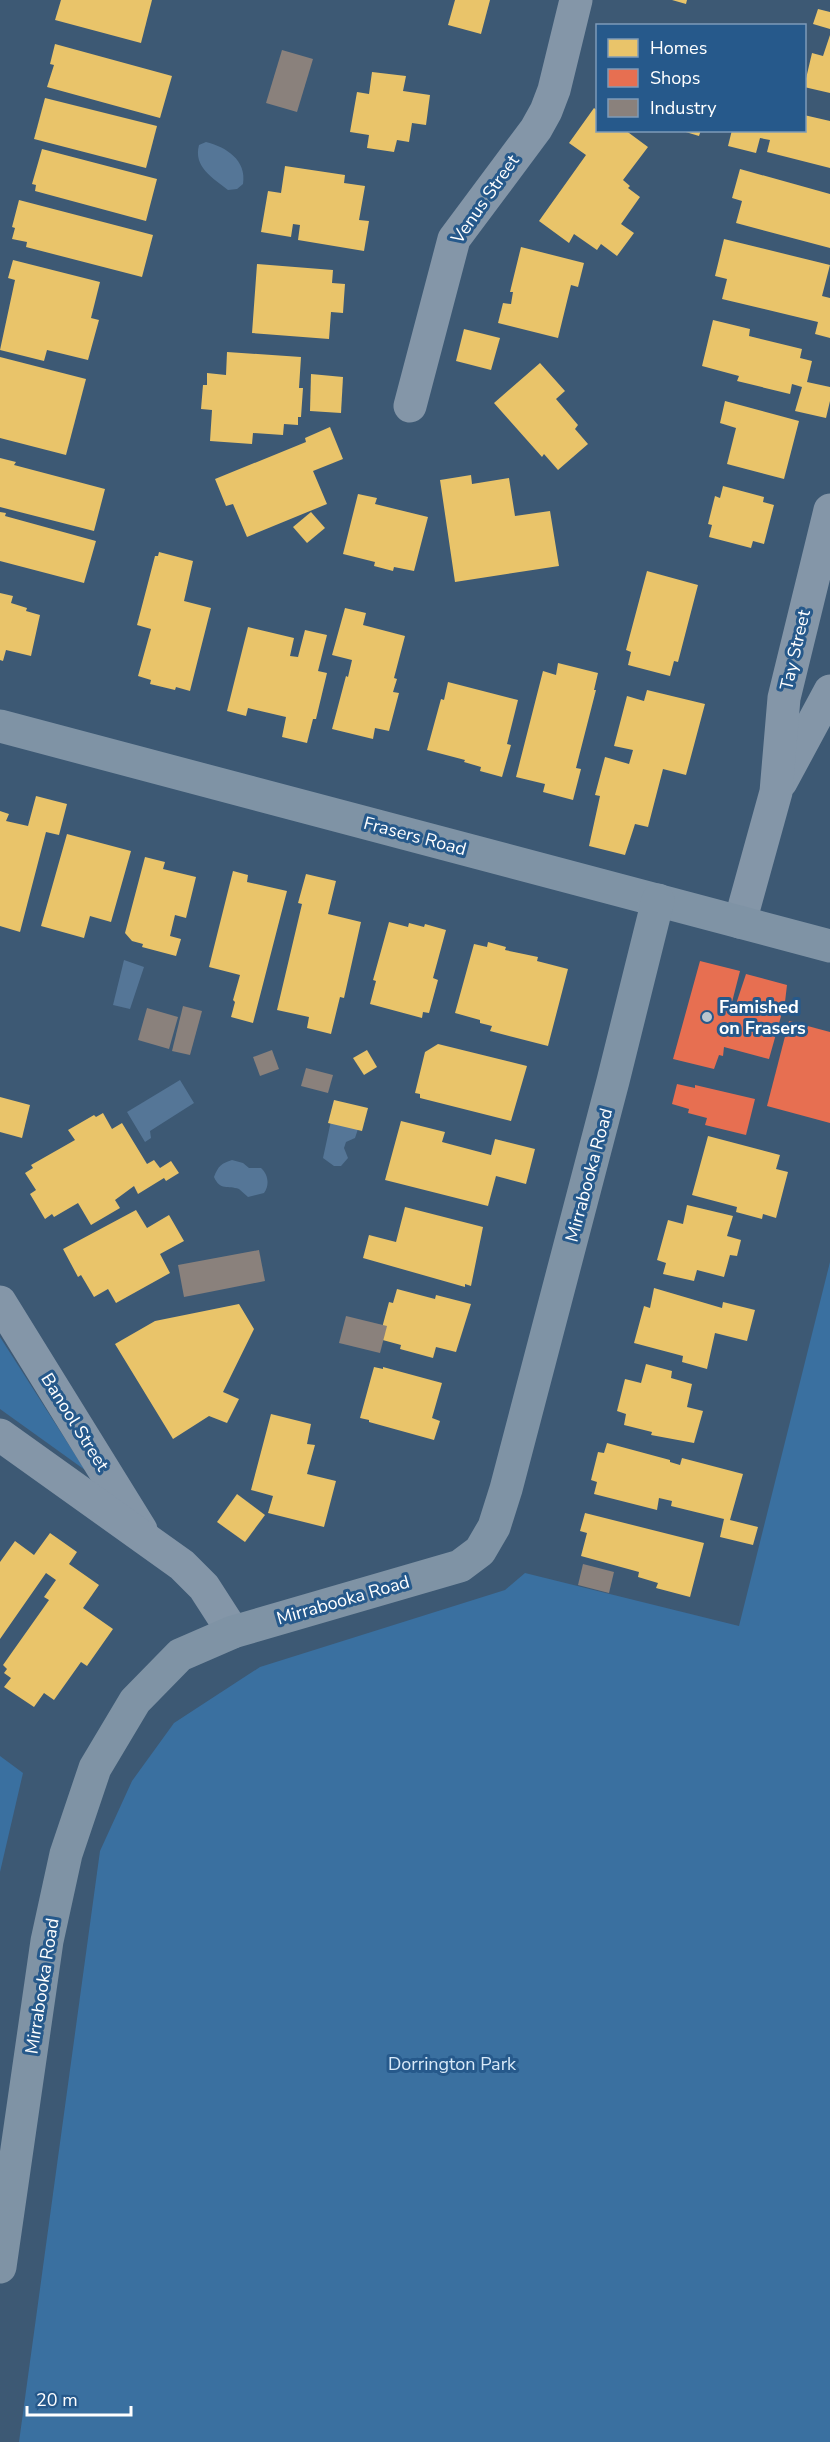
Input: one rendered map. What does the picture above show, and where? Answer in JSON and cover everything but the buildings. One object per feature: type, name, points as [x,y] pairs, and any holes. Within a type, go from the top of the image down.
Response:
[{"type":"street","name":"Venus Street","points":[[410,406],[454,239],[536,129],[546,111],[576,0]]},
{"type":"street","name":"Tay Street","points":[[740,922],[776,792],[784,698],[830,510]]},
{"type":"street","name":"Tay Street","points":[[776,792],[830,691]]},
{"type":"street","name":"Frasers Road","points":[[0,726],[830,946]]},
{"type":"street","name":"Mirrabooka Road","points":[[0,2267],[6,2182],[47,1941],[66,1854],[95,1768],[135,1701],[180,1655],[233,1632],[460,1566],[480,1551],[494,1527],[506,1489],[614,1081],[658,900]]},
{"type":"street","name":"Banool Street","points":[[0,1302],[149,1543]]},
{"type":"street","name":"Banool Street","points":[[0,1435],[182,1565],[204,1587],[233,1632]]},
{"type":"green space","name":"Dorrington Park","points":[[830,1262],[830,2442],[19,2442],[100,1851],[132,1781],[174,1723],[260,1667],[505,1590],[525,1573],[739,1626]]},
{"type":"green space","points":[[0,1337],[85,1470],[0,1409]]},
{"type":"green space","points":[[0,1756],[23,1773],[0,1872]]},
{"type":"shaded area","points":[[206,142],[228,151],[238,161],[242,168],[243,184],[237,189],[228,190],[202,166],[198,153],[199,145]]},
{"type":"shaded area","points":[[124,960],[144,967],[130,1009],[113,1005]]},
{"type":"shaded area","points":[[180,1080],[194,1103],[150,1131],[151,1138],[145,1142],[127,1112]]},
{"type":"shaded area","points":[[331,1121],[358,1129],[355,1138],[346,1142],[344,1148],[348,1158],[341,1166],[334,1166],[323,1158]]},
{"type":"shaded area","points":[[232,1160],[243,1163],[249,1168],[261,1168],[267,1180],[264,1193],[248,1197],[239,1189],[225,1187],[216,1181],[214,1177],[217,1170]]},
{"type":"place","name":"Famished on Frasers","points":[[707,1017]]}]
